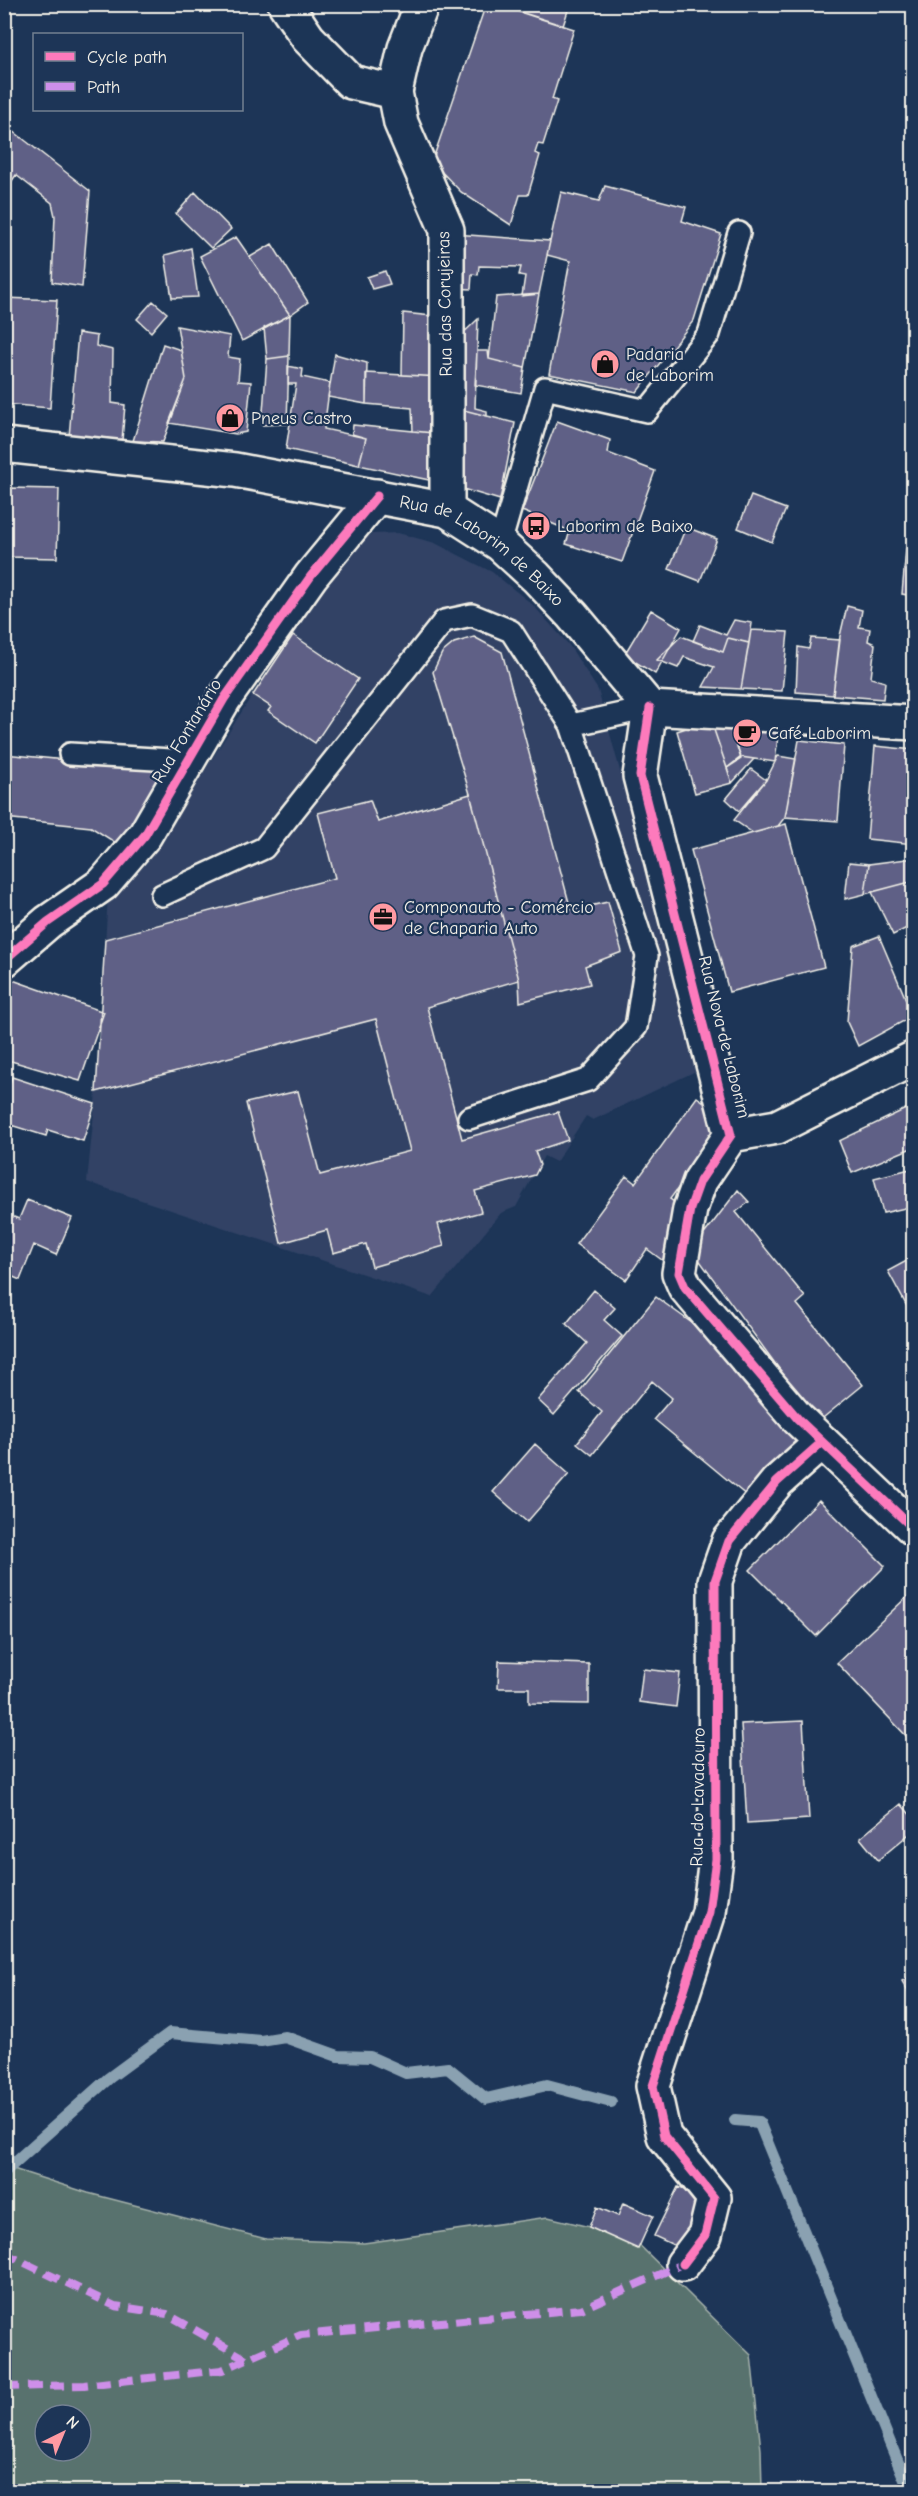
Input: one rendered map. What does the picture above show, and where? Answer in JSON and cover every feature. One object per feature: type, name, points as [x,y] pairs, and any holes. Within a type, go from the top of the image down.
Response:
[{"type":"street","points":[[285,4],[308,38],[351,82],[395,92]]},
{"type":"street","name":"Rua das Corujeiras","points":[[422,4],[405,48],[395,92],[401,123],[447,230],[447,510]]},
{"type":"street","name":"Rua de Laborim de Baixo","points":[[4,445],[202,466],[447,510],[500,544],[572,615],[650,708]]},
{"type":"street","name":"Rua Fontanário","points":[[4,960],[48,922],[103,884],[145,834],[224,699],[305,585],[376,496]]},
{"type":"street","points":[[650,708],[914,723]]},
{"type":"street","name":"Rua Nova de Laborim","points":[[650,708],[640,776],[732,1135],[700,1181],[690,1209],[679,1273],[684,1287],[798,1419],[914,1529]]},
{"type":"street","points":[[732,1135],[777,1127],[914,1058]]},
{"type":"street","name":"Rua do Lavadouro","points":[[683,2264],[705,2235],[714,2198],[664,2136],[653,2086],[709,1912],[716,1859],[715,1581],[729,1541],[777,1482],[822,1442]]},
{"type":"lane","points":[[500,544],[546,388],[647,411],[709,334],[739,233]]},
{"type":"lane","points":[[162,895],[264,848],[444,621],[472,615],[511,631],[572,725],[647,956],[636,1027],[588,1080],[469,1118]]},
{"type":"lane","points":[[572,725],[650,708]]},
{"type":"lane","points":[[70,754],[188,761]]},
{"type":"shaded area","name":"Componauto - Comércio de Chaparia Auto","points":[[398,533],[435,543],[492,572],[532,604],[569,645],[598,690],[700,1064],[696,1071],[593,1120],[586,1116],[556,1162],[544,1156],[516,1207],[501,1213],[432,1297],[87,1182],[96,1092],[108,895],[146,864],[337,560],[351,544],[372,534]]},
{"type":"green space","points":[[4,2166],[88,2193],[266,2239],[364,2243],[548,2217],[631,2237],[751,2355],[761,2450],[762,2491],[5,2491]]},
{"type":"building","points":[[486,4],[495,4],[574,29],[552,99],[557,101],[543,145],[538,144],[535,153],[540,155],[528,195],[520,195],[511,225],[461,192],[432,162]]},
{"type":"building","points":[[495,4],[570,4],[563,26]]},
{"type":"building","points":[[4,124],[90,191],[82,287],[52,282],[55,216],[52,203],[16,175],[4,192]]},
{"type":"building","points":[[605,186],[686,207],[682,221],[721,234],[694,320],[637,392],[549,374],[570,261],[547,255],[561,192],[599,201]]},
{"type":"building","points":[[195,192],[231,229],[211,248],[176,214]]},
{"type":"building","points":[[454,234],[550,241],[539,294],[522,296],[525,276],[519,275],[521,267],[479,266],[478,275],[472,274],[471,289],[455,288]]},
{"type":"building","points":[[236,237],[290,315],[242,341],[200,256]]},
{"type":"building","points":[[272,244],[308,302],[290,315],[250,257]]},
{"type":"building","points":[[191,248],[198,297],[172,298],[165,255]]},
{"type":"building","points":[[385,271],[390,284],[372,289],[367,277]]},
{"type":"building","points":[[539,294],[525,368],[489,359],[496,297]]},
{"type":"building","points":[[4,298],[57,300],[50,408],[4,404]]},
{"type":"building","points":[[153,301],[167,313],[151,332],[137,319]]},
{"type":"building","points":[[403,313],[442,317],[442,377],[402,375]]},
{"type":"building","points":[[290,315],[289,356],[267,359],[264,328]]},
{"type":"building","points":[[478,319],[475,408],[487,411],[487,416],[456,408],[455,341]]},
{"type":"building","points":[[177,326],[230,336],[228,357],[240,359],[238,381],[251,382],[246,432],[236,434],[169,423],[186,379]]},
{"type":"building","points":[[78,333],[97,336],[96,346],[113,350],[112,403],[125,405],[122,440],[69,437]]},
{"type":"building","points":[[163,344],[181,350],[186,379],[163,442],[133,441]]},
{"type":"building","points":[[477,351],[488,351],[489,359],[525,368],[521,393],[475,385]]},
{"type":"building","points":[[335,354],[367,363],[366,404],[328,397]]},
{"type":"building","points":[[289,356],[287,424],[262,425],[267,359]]},
{"type":"building","points":[[288,366],[303,369],[302,377],[330,383],[324,429],[366,438],[359,465],[286,449],[296,384],[288,384]]},
{"type":"building","points":[[366,373],[442,377],[443,434],[413,431],[412,408],[366,404]]},
{"type":"building","points":[[456,408],[515,423],[500,500],[456,487]]},
{"type":"building","points":[[557,421],[610,440],[608,453],[655,471],[622,562],[566,544],[570,531],[522,511]]},
{"type":"building","points":[[353,425],[443,434],[443,483],[359,465],[366,438],[352,434]]},
{"type":"building","points":[[8,488],[59,489],[57,558],[7,557]]},
{"type":"building","points":[[751,496],[786,509],[772,542],[738,528]]},
{"type":"building","points":[[686,527],[717,539],[700,581],[669,569]]},
{"type":"building","points":[[906,549],[914,550],[914,596],[902,594]]},
{"type":"building","points":[[847,606],[862,610],[859,627],[870,629],[868,641],[875,644],[871,678],[885,682],[883,699],[833,695],[840,636]]},
{"type":"building","points":[[651,610],[681,628],[655,674],[624,655]]},
{"type":"building","points":[[734,620],[752,623],[749,643],[728,638],[723,652],[693,641],[700,625],[726,635]]},
{"type":"building","points":[[751,630],[788,632],[782,691],[741,689]]},
{"type":"building","points":[[293,635],[358,679],[315,743],[268,711],[271,707],[253,695]]},
{"type":"building","points":[[681,636],[723,652],[728,638],[749,643],[741,689],[703,687],[714,667],[684,657],[678,668],[657,660]]},
{"type":"building","points":[[474,637],[502,652],[571,910],[608,902],[622,952],[585,966],[590,984],[520,1002],[519,980],[470,794],[433,672],[442,653],[454,643]]},
{"type":"building","points":[[811,638],[840,640],[833,695],[796,692],[798,647],[809,649]]},
{"type":"building","points":[[729,722],[779,727],[775,762],[741,757]]},
{"type":"building","points":[[729,722],[741,759],[727,768],[712,724]]},
{"type":"building","points":[[699,724],[712,724],[732,783],[695,793],[677,731]]},
{"type":"building","points":[[799,740],[844,745],[838,821],[785,817]]},
{"type":"building","points":[[875,746],[914,750],[914,844],[867,839]]},
{"type":"building","points":[[4,754],[167,770],[119,845],[91,827],[4,818]]},
{"type":"building","points":[[778,756],[796,759],[785,817],[778,826],[753,833],[734,820],[766,780]]},
{"type":"building","points":[[741,757],[754,759],[732,783],[727,768]]},
{"type":"building","points":[[751,769],[766,780],[739,811],[726,799]]},
{"type":"building","points":[[470,794],[519,980],[427,1007],[462,1139],[558,1112],[568,1140],[535,1151],[540,1165],[535,1175],[475,1191],[481,1212],[438,1224],[444,1246],[372,1267],[366,1244],[333,1253],[327,1230],[281,1243],[246,1103],[298,1091],[320,1175],[410,1151],[376,1019],[96,1092],[105,939],[335,878],[318,813],[370,800],[378,822]]},
{"type":"building","points":[[786,824],[824,967],[729,992],[691,850]]},
{"type":"building","points":[[914,858],[914,881],[865,894],[869,864]]},
{"type":"building","points":[[849,862],[869,864],[865,894],[845,899]]},
{"type":"building","points":[[914,881],[914,912],[908,914],[913,925],[893,935],[872,892]]},
{"type":"building","points":[[879,936],[913,1016],[858,1046],[847,1022],[853,946]]},
{"type":"building","points":[[4,977],[104,1012],[80,1081],[4,1059]]},
{"type":"building","points":[[12,1077],[95,1104],[83,1141],[48,1130],[46,1136],[4,1123],[4,1101]]},
{"type":"building","points":[[697,1097],[728,1119],[670,1199],[698,1219],[666,1263],[647,1249],[626,1280],[576,1244],[626,1176],[635,1183]]},
{"type":"building","points":[[914,1105],[914,1147],[852,1173],[839,1141]]},
{"type":"building","points":[[914,1168],[914,1206],[883,1213],[874,1178]]},
{"type":"building","points":[[738,1190],[749,1202],[736,1212],[805,1297],[797,1304],[863,1385],[818,1422],[692,1250]]},
{"type":"building","points":[[27,1200],[72,1218],[56,1255],[34,1245],[20,1280],[4,1273],[4,1213],[19,1219]]},
{"type":"building","points":[[914,1257],[914,1310],[910,1312],[888,1271]]},
{"type":"building","points":[[594,1290],[615,1308],[604,1320],[622,1336],[554,1415],[538,1400],[587,1343],[566,1324]]},
{"type":"building","points":[[656,1297],[732,1352],[802,1437],[747,1496],[654,1419],[672,1398],[652,1381],[592,1455],[577,1443],[602,1412],[579,1392]]},
{"type":"building","points":[[535,1444],[569,1474],[527,1522],[493,1492]]},
{"type":"building","points":[[819,1500],[885,1566],[816,1636],[750,1570]]},
{"type":"building","points":[[909,1595],[914,1600],[914,1744],[837,1663]]},
{"type":"building","points":[[499,1661],[589,1664],[589,1704],[529,1703],[529,1688],[498,1688]]},
{"type":"building","points":[[643,1669],[680,1673],[676,1707],[639,1702]]},
{"type":"building","points":[[803,1721],[809,1819],[747,1823],[741,1724]]},
{"type":"building","points":[[901,1804],[914,1819],[914,1830],[878,1860],[860,1838]]},
{"type":"building","points":[[914,1974],[914,2002],[902,1981]]},
{"type":"building","points":[[678,2187],[703,2199],[680,2248],[654,2236]]},
{"type":"building","points":[[623,2203],[653,2216],[638,2249],[589,2227],[597,2207],[618,2216]]},
{"type":"waterway","points":[[4,2172],[109,2078],[170,2033],[261,2041],[285,2037],[338,2056],[370,2057],[406,2073],[448,2068],[486,2099],[547,2085],[611,2102]]},
{"type":"waterway","points":[[735,2120],[759,2122],[910,2492]]},
{"type":"marked path","points":[[4,2253],[115,2306],[167,2314],[246,2359]]},
{"type":"marked path","points":[[4,2387],[84,2385],[222,2370],[301,2335],[581,2309],[683,2264]]},
{"type":"cycle path","points":[[4,960],[48,922],[103,884],[145,835],[224,699],[311,576],[377,496]]},
{"type":"cycle path","points":[[650,708],[640,776],[731,1135],[700,1181],[690,1209],[679,1273],[685,1287],[798,1419],[914,1529]]},
{"type":"cycle path","points":[[683,2264],[705,2235],[714,2198],[664,2136],[653,2086],[709,1912],[716,1859],[715,1581],[729,1541],[777,1482],[822,1442]]},
{"type":"place","name":"Padaria de Laborim","points":[[605,364]]},
{"type":"place","name":"Pneus Castro","points":[[230,418]]},
{"type":"place","name":"Laborim de Baixo","points":[[536,526]]},
{"type":"place","name":"Café Laborim","points":[[747,733]]},
{"type":"place","name":"Componauto - Comércio de Chaparia Auto","points":[[383,917]]}]
